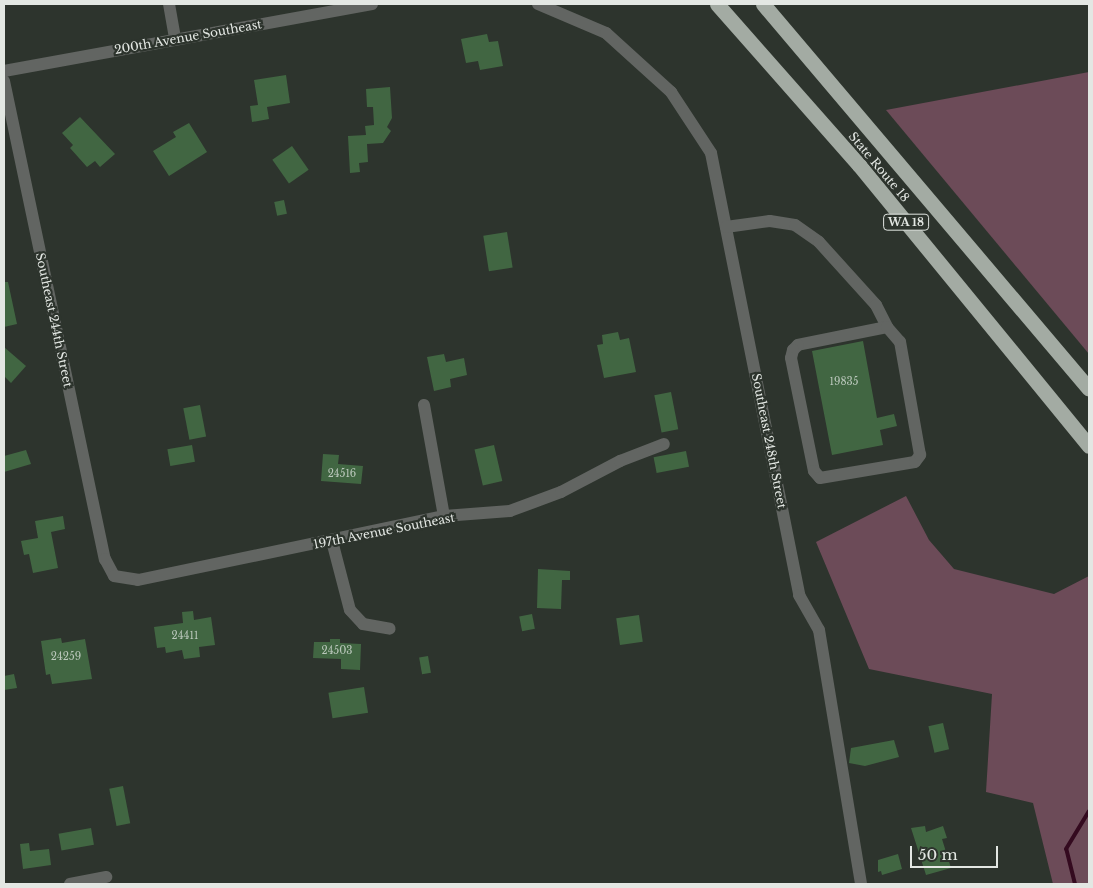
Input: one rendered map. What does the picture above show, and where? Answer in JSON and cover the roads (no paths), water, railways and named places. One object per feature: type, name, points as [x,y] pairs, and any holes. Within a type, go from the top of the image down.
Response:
[{"type":"highway","name":"State Route 18","points":[[717,4],[859,165],[1089,446]]},
{"type":"highway","name":"State Route 18","points":[[763,4],[1089,389]]},
{"type":"street","points":[[169,4],[176,39]]},
{"type":"street","name":"200th Avenue Southeast","points":[[4,71],[372,4]]},
{"type":"street","name":"Southeast 248th Street","points":[[538,4],[606,33],[670,92],[711,154],[799,595],[819,630],[861,884]]},
{"type":"street","name":"Southeast 244th Street","points":[[4,81],[105,559]]},
{"type":"street","points":[[726,228],[770,221],[795,225],[819,242],[876,305],[887,328],[900,342],[920,455],[915,462],[820,478],[814,471],[791,358],[794,350],[798,345],[887,328]]},
{"type":"street","points":[[424,405],[444,516]]},
{"type":"street","name":"197th Avenue Southeast","points":[[105,559],[114,576],[138,580],[332,541],[444,516],[492,513],[525,506],[664,444]]},
{"type":"street","points":[[332,541],[350,610],[363,624],[390,629]]},
{"type":"street","points":[[70,884],[106,877]]},
{"type":"waterway","points":[[1075,884],[1066,849],[1089,811]]}]
